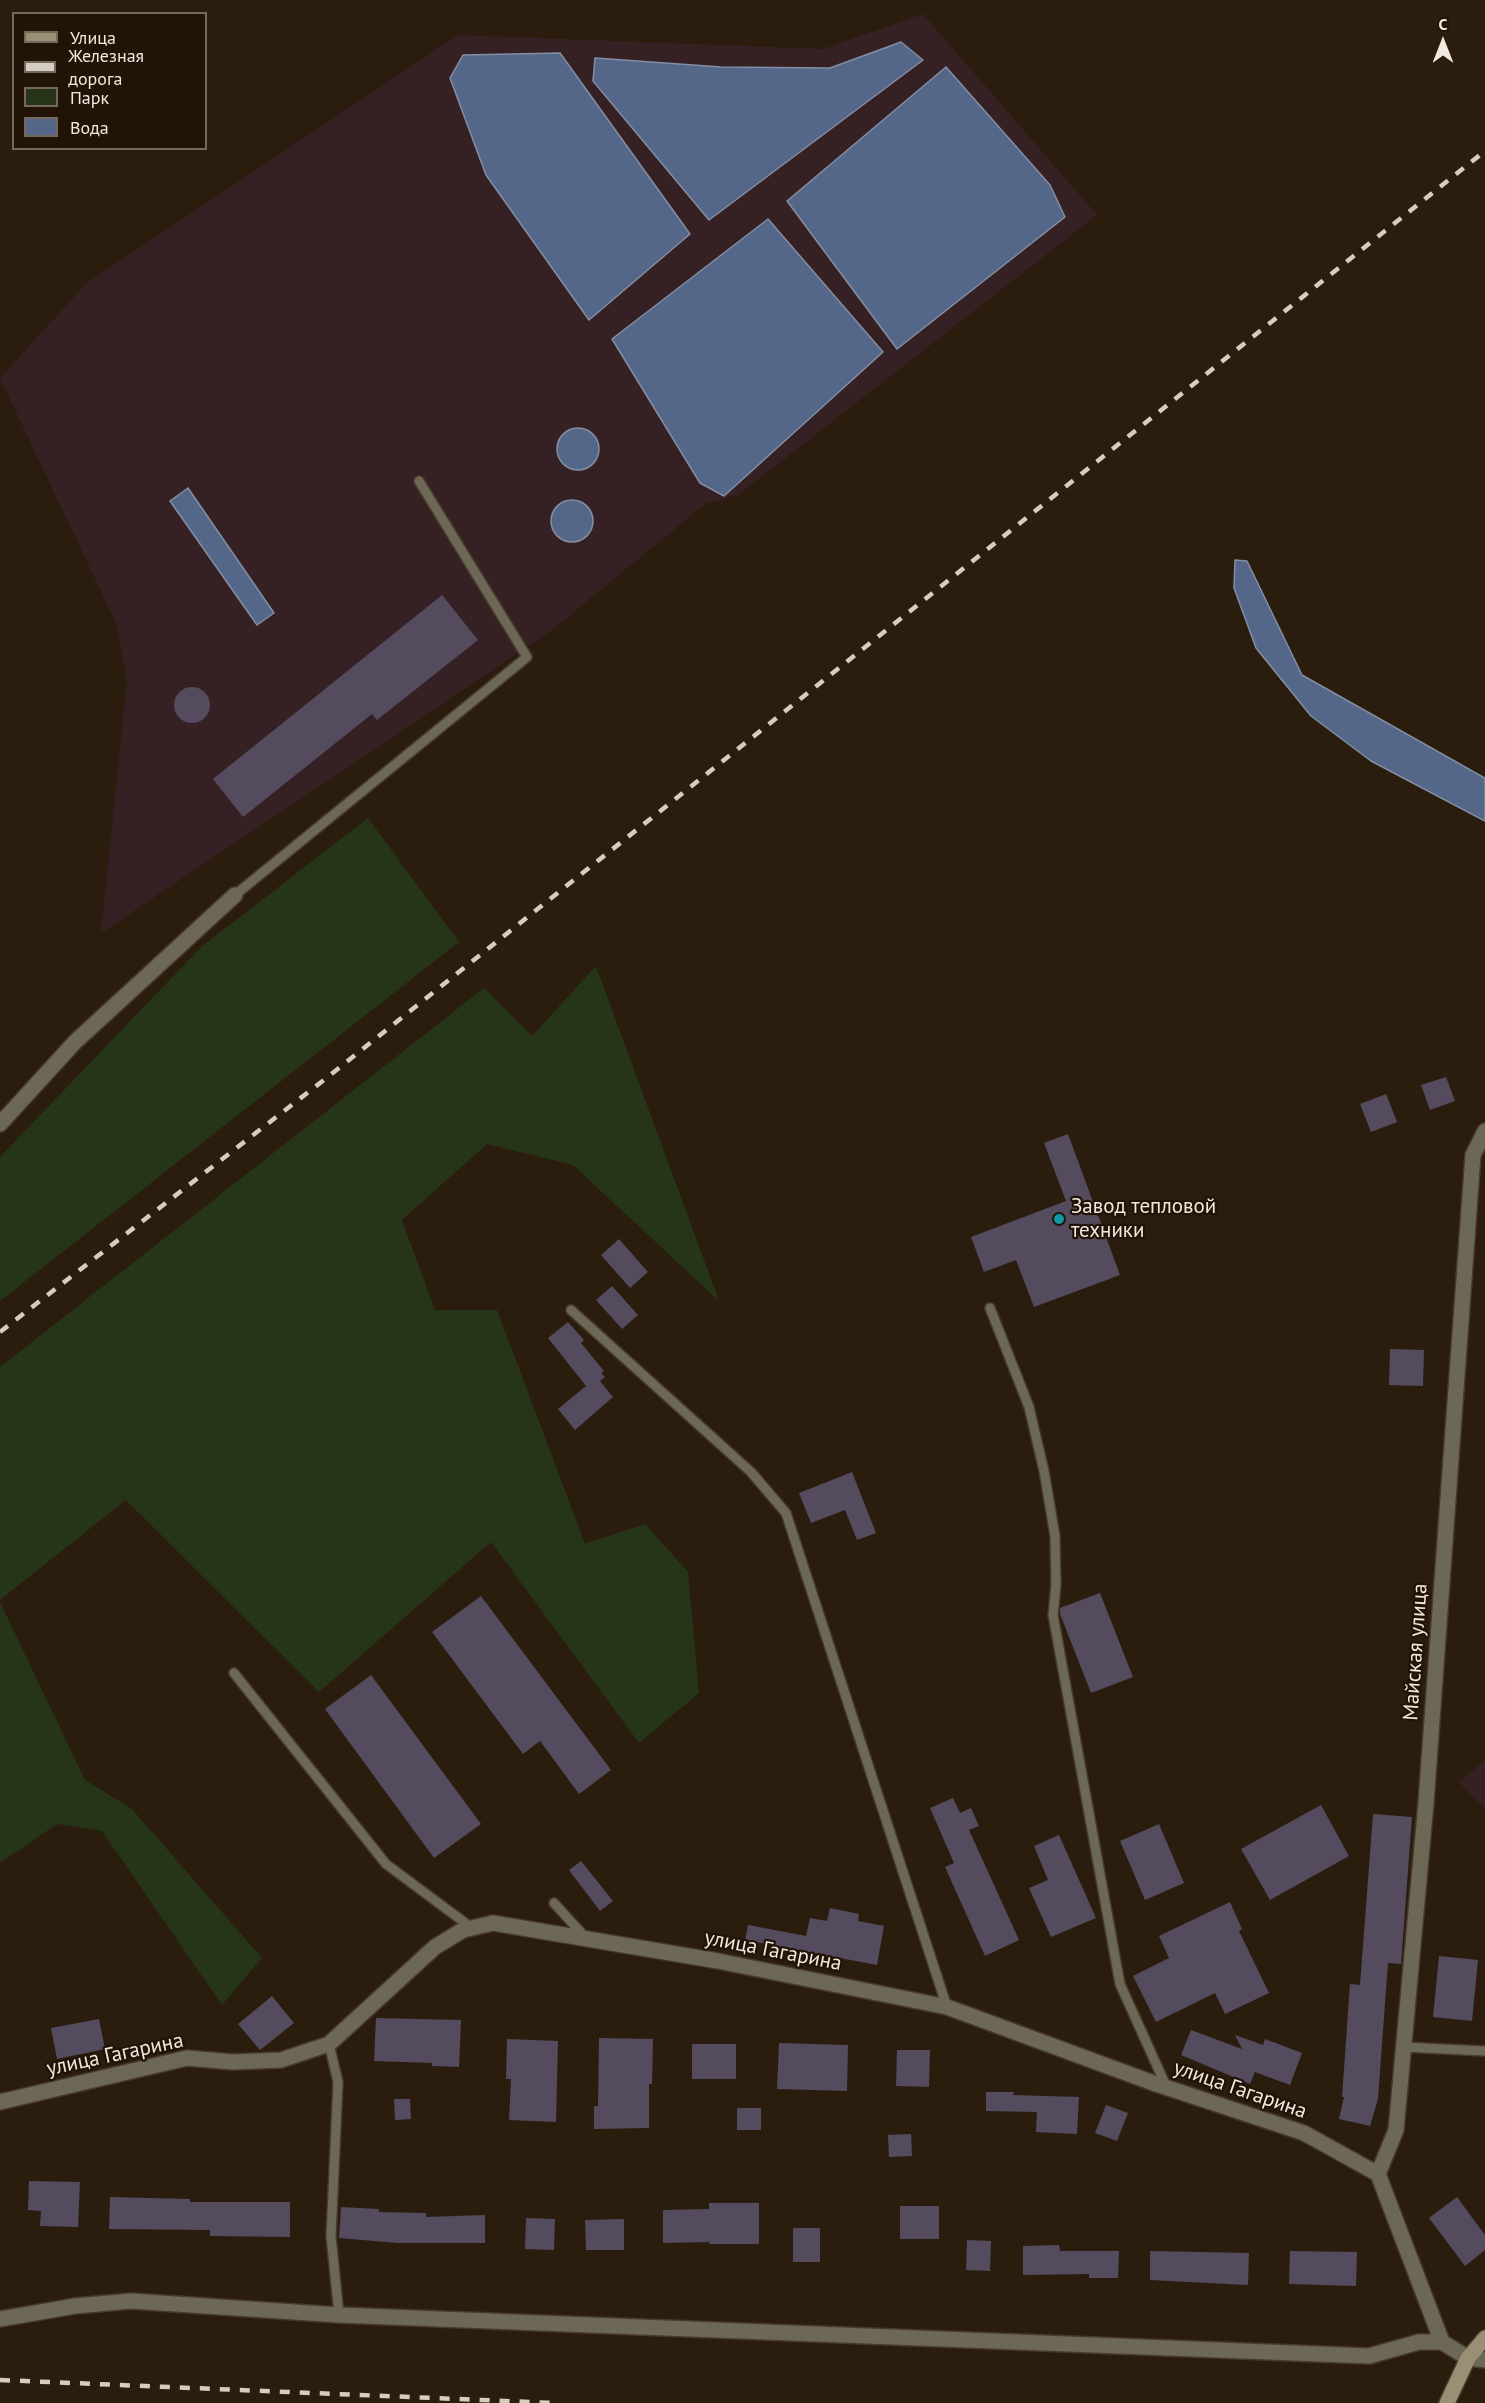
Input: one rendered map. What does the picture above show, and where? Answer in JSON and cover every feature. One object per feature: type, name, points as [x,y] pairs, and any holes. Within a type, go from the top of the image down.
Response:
[{"type":"main road","points":[[1447,2403],[1468,2358],[1485,2338]]},
{"type":"street","points":[[0,1124],[75,1042],[235,895]]},
{"type":"street","name":"Майская улица","points":[[1378,2174],[1396,2130],[1426,1803],[1473,1155],[1485,1131]]},
{"type":"street","name":"улица Гагарина","points":[[0,2102],[187,2058],[233,2062],[281,2060],[329,2044],[435,1947],[463,1930],[493,1923],[729,1964],[947,2007],[1167,2088],[1304,2133],[1378,2174]]},
{"type":"street","points":[[1378,2174],[1442,2342]]},
{"type":"street","points":[[0,2319],[75,2306],[131,2301],[339,2315],[1369,2356],[1419,2342],[1442,2342],[1468,2358],[1485,2360]]},
{"type":"lane","points":[[235,895],[527,657],[419,481]]},
{"type":"lane","points":[[990,1308],[1029,1407],[1044,1471],[1055,1536],[1056,1586],[1053,1615],[1120,1984],[1167,2088]]},
{"type":"lane","points":[[571,1310],[751,1472],[786,1513],[947,2007]]},
{"type":"lane","points":[[234,1673],[386,1864],[473,1928]]},
{"type":"lane","points":[[554,1903],[587,1940]]},
{"type":"lane","points":[[329,2044],[338,2082],[331,2236],[339,2315]]},
{"type":"lane","points":[[1403,2047],[1485,2051]]},
{"type":"shaded area","points":[[923,14],[1097,215],[738,495],[705,504],[552,630],[101,933],[127,681],[117,625],[0,378],[87,283],[458,35],[823,49]]},
{"type":"shaded area","points":[[1485,1760],[1485,1810],[1459,1782]]},
{"type":"green space","points":[[368,818],[459,942],[0,1301],[0,1157],[201,947]]},
{"type":"green space","points":[[596,966],[719,1301],[573,1165],[487,1144],[402,1220],[435,1310],[497,1310],[585,1544],[645,1524],[688,1572],[699,1693],[639,1743],[491,1542],[319,1692],[126,1500],[0,1600],[0,1367],[484,988],[532,1036]]},
{"type":"green space","points":[[0,1602],[85,1780],[132,1809],[262,1958],[222,2005],[102,1831],[57,1824],[0,1863]]},
{"type":"water","points":[[901,42],[923,60],[709,220],[593,81],[595,58],[721,67],[830,68]]},
{"type":"water","points":[[560,53],[690,234],[589,320],[486,175],[450,78],[463,55]]},
{"type":"water","points":[[946,67],[1050,185],[1065,217],[897,349],[787,201]]},
{"type":"water","points":[[768,219],[883,352],[724,496],[700,483],[612,339]]},
{"type":"water","points":[[578,428],[586,429],[593,434],[598,441],[598,457],[593,464],[586,469],[578,470],[570,469],[563,464],[558,457],[557,449],[558,441],[563,434],[570,429]]},
{"type":"water","points":[[188,488],[274,613],[257,625],[170,501]]},
{"type":"water","points":[[572,500],[580,501],[587,506],[592,513],[592,529],[587,536],[580,541],[572,542],[564,541],[557,536],[552,529],[551,521],[552,513],[557,506],[564,501]]},
{"type":"water","points":[[1235,560],[1247,561],[1302,675],[1485,778],[1485,821],[1371,761],[1311,716],[1256,648],[1234,588]]},
{"type":"building","points":[[442,595],[478,640],[377,720],[372,714],[243,817],[213,779]]},
{"type":"building","points":[[192,687],[204,693],[210,705],[204,717],[192,723],[180,717],[174,705],[180,693]]},
{"type":"building","points":[[1446,1077],[1455,1101],[1430,1110],[1421,1085]]},
{"type":"building","points":[[1386,1094],[1397,1122],[1371,1132],[1360,1104]]},
{"type":"building","name":"Завод тепловой техники","points":[[1068,1134],[1120,1275],[1034,1307],[1016,1260],[984,1272],[971,1237],[1066,1201],[1044,1143]]},
{"type":"building","points":[[619,1239],[648,1272],[630,1288],[601,1255]]},
{"type":"building","points":[[612,1286],[638,1315],[622,1329],[596,1300]]},
{"type":"building","points":[[568,1322],[584,1340],[581,1343],[604,1371],[601,1373],[605,1377],[600,1381],[613,1397],[575,1430],[558,1409],[586,1386],[548,1338]]},
{"type":"building","points":[[1390,1349],[1424,1350],[1423,1386],[1389,1385]]},
{"type":"building","points":[[852,1472],[876,1533],[857,1540],[845,1510],[811,1523],[799,1493]]},
{"type":"building","points":[[1100,1593],[1133,1677],[1091,1693],[1060,1614],[1060,1608]]},
{"type":"building","points":[[481,1596],[611,1770],[579,1794],[540,1741],[523,1754],[432,1632]]},
{"type":"building","points":[[371,1675],[481,1824],[434,1858],[325,1709]]},
{"type":"building","points":[[953,1798],[960,1813],[971,1808],[979,1826],[969,1830],[1019,1940],[985,1956],[945,1867],[954,1863],[930,1808]]},
{"type":"building","points":[[1321,1805],[1349,1856],[1270,1900],[1241,1849]]},
{"type":"building","points":[[1373,1814],[1412,1817],[1401,1964],[1388,1963],[1378,2099],[1370,2126],[1339,2119],[1344,2097],[1342,2097],[1350,1984],[1360,1985]]},
{"type":"building","points":[[1159,1824],[1184,1883],[1145,1900],[1120,1841]]},
{"type":"building","points":[[1059,1835],[1096,1918],[1051,1937],[1029,1888],[1048,1880],[1034,1846]]},
{"type":"building","points":[[581,1861],[613,1901],[600,1911],[569,1870]]},
{"type":"building","points":[[1230,1902],[1242,1929],[1239,1931],[1269,1993],[1225,2014],[1215,1993],[1156,2022],[1133,1976],[1169,1958],[1159,1936]]},
{"type":"building","points":[[830,1908],[859,1914],[858,1921],[884,1926],[877,1965],[745,1940],[748,1925],[806,1936],[810,1918],[827,1921]]},
{"type":"building","points":[[1439,1956],[1478,1960],[1472,2021],[1433,2017]]},
{"type":"building","points":[[272,1996],[294,2023],[260,2050],[238,2024]]},
{"type":"building","points":[[376,2018],[461,2020],[459,2067],[432,2066],[432,2063],[374,2061]]},
{"type":"building","points":[[99,2019],[105,2049],[57,2059],[51,2028]]},
{"type":"building","points":[[1191,2030],[1242,2049],[1235,2035],[1263,2045],[1265,2039],[1302,2053],[1290,2085],[1255,2072],[1250,2084],[1181,2055]]},
{"type":"building","points":[[599,2038],[653,2039],[652,2084],[649,2084],[649,2128],[594,2129],[594,2106],[598,2106]]},
{"type":"building","points":[[507,2039],[558,2041],[556,2122],[509,2120],[511,2079],[506,2079]]},
{"type":"building","points":[[779,2043],[848,2045],[847,2091],[777,2089]]},
{"type":"building","points":[[692,2044],[736,2044],[736,2079],[692,2079]]},
{"type":"building","points":[[897,2050],[930,2050],[929,2087],[896,2086]]},
{"type":"building","points":[[986,2092],[1079,2097],[1077,2134],[1036,2132],[1037,2112],[986,2111]]},
{"type":"building","points":[[394,2099],[410,2099],[411,2119],[395,2120]]},
{"type":"building","points":[[1106,2105],[1128,2113],[1117,2141],[1095,2133]]},
{"type":"building","points":[[737,2108],[761,2108],[761,2130],[737,2130]]},
{"type":"building","points":[[911,2134],[912,2156],[889,2157],[888,2135]]},
{"type":"building","points":[[29,2181],[80,2182],[78,2227],[40,2226],[41,2211],[28,2210]]},
{"type":"building","points":[[110,2197],[190,2199],[190,2202],[290,2202],[290,2237],[210,2236],[210,2230],[109,2229]]},
{"type":"building","points":[[1457,2197],[1485,2235],[1485,2250],[1465,2266],[1429,2218]]},
{"type":"building","points":[[709,2203],[759,2203],[759,2244],[663,2243],[663,2210],[709,2209]]},
{"type":"building","points":[[900,2206],[939,2206],[939,2239],[900,2239]]},
{"type":"building","points":[[341,2207],[379,2209],[379,2212],[426,2213],[426,2217],[485,2215],[485,2243],[398,2243],[339,2238]]},
{"type":"building","points":[[526,2218],[555,2219],[554,2250],[525,2249]]},
{"type":"building","points":[[624,2219],[624,2250],[586,2250],[585,2220]]},
{"type":"building","points":[[793,2228],[820,2228],[820,2262],[793,2262]]},
{"type":"building","points":[[967,2240],[991,2241],[990,2271],[966,2270]]},
{"type":"building","points":[[1059,2245],[1060,2251],[1119,2251],[1118,2278],[1089,2278],[1089,2274],[1023,2275],[1023,2246]]},
{"type":"building","points":[[1150,2251],[1249,2253],[1248,2285],[1150,2280]]},
{"type":"building","points":[[1290,2251],[1357,2252],[1356,2286],[1289,2284]]},
{"type":"railway","points":[[0,1332],[329,1076],[1485,151]]},
{"type":"railway","points":[[0,2380],[553,2403]]},
{"type":"place","name":"Завод тепловой техники","points":[[1059,1219]]}]
